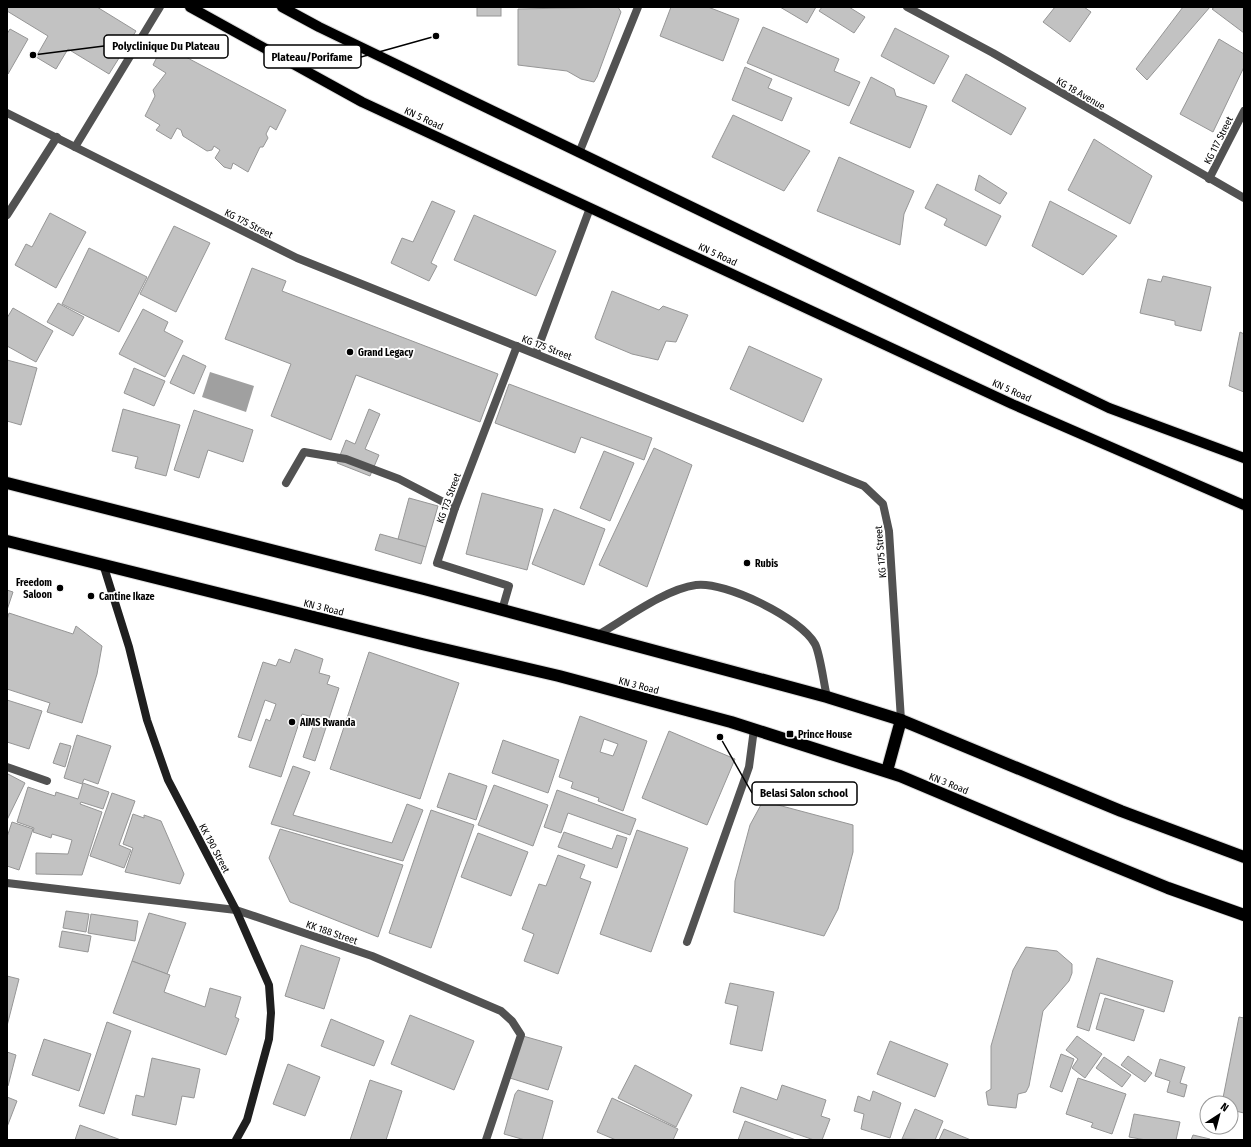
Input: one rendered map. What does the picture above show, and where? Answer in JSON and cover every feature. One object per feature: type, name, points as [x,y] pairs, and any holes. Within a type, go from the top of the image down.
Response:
[{"type":"highway","points":[[7,484],[502,610],[827,697],[901,720],[1121,811],[1244,857]]},
{"type":"highway","name":"KN 3 Road","points":[[7,541],[422,644],[559,676],[754,729],[887,771],[1161,885],[1244,915]]},
{"type":"highway","points":[[887,771],[901,720]]},
{"type":"main road","name":"KN 5 Road","points":[[190,7],[362,102],[1012,404],[1244,505]]},
{"type":"main road","points":[[282,7],[318,27],[1109,408],[1244,458]]},
{"type":"street","points":[[75,147],[160,7]]},
{"type":"street","points":[[579,153],[638,7]]},
{"type":"street","name":"KG 18 Avenue","points":[[907,7],[993,54],[1244,198]]},
{"type":"street","name":"KG 117 Street","points":[[1209,179],[1244,111]]},
{"type":"street","name":"KG 175 Street","points":[[7,113],[297,258],[864,486],[883,504],[890,531],[901,720]]},
{"type":"street","points":[[7,215],[57,137]]},
{"type":"street","points":[[536,353],[590,208]]},
{"type":"street","name":"KG 173 Street","points":[[502,610],[509,586],[437,563],[455,508],[517,346]]},
{"type":"street","points":[[286,483],[304,452],[346,459],[399,479],[455,508]]},
{"type":"street","name":"KK 190 Street","points":[[103,564],[130,648],[147,720],[168,780],[236,910],[269,985],[271,1013],[269,1039],[247,1120],[236,1140]]},
{"type":"street","points":[[596,636],[671,592],[696,584],[716,586],[754,599],[799,625],[815,644],[827,697]]},
{"type":"street","points":[[687,942],[749,766],[754,729]]},
{"type":"street","points":[[7,767],[48,781]]},
{"type":"street","name":"KK 188 Street","points":[[7,883],[236,910],[372,956],[500,1012],[512,1021],[521,1034],[486,1140]]},
{"type":"shaded area","points":[[210,372],[254,386],[246,412],[202,397]]},
{"type":"building","points":[[7,7],[97,7],[136,31],[109,74],[68,49],[56,69],[36,57],[48,36],[7,11]]},
{"type":"building","points":[[477,7],[501,7],[501,16],[477,16]]},
{"type":"building","points":[[618,7],[621,12],[594,82],[581,79],[567,71],[518,65],[518,9]]},
{"type":"building","points":[[671,7],[708,7],[739,19],[723,61],[660,36]]},
{"type":"building","points":[[780,7],[816,7],[807,23]]},
{"type":"building","points":[[822,7],[849,7],[865,17],[854,33],[819,11]]},
{"type":"building","points":[[1055,7],[1084,7],[1091,12],[1070,42],[1043,22]]},
{"type":"building","points":[[1183,7],[1210,7],[1147,80],[1136,69]]},
{"type":"building","points":[[1215,7],[1244,7],[1244,33],[1212,9]]},
{"type":"building","points":[[763,27],[839,59],[834,71],[860,82],[849,106],[747,63]]},
{"type":"building","points":[[895,28],[949,56],[934,84],[881,56]]},
{"type":"building","points":[[10,29],[28,39],[8,74],[7,34]]},
{"type":"building","points":[[1219,39],[1244,54],[1244,67],[1213,132],[1180,114]]},
{"type":"building","points":[[163,45],[286,110],[276,130],[270,126],[266,134],[268,138],[263,147],[260,147],[248,172],[233,163],[231,169],[224,167],[215,158],[220,150],[214,146],[212,150],[207,151],[183,136],[181,130],[177,128],[171,139],[156,130],[160,125],[145,116],[155,96],[153,90],[166,73],[153,65]]},
{"type":"building","points":[[745,67],[772,79],[768,88],[792,98],[782,121],[732,100]]},
{"type":"building","points":[[966,74],[1026,108],[1011,135],[952,101]]},
{"type":"building","points":[[871,77],[894,89],[896,96],[927,106],[910,148],[850,123]]},
{"type":"building","points":[[733,115],[810,151],[784,191],[712,157]]},
{"type":"building","points":[[1094,139],[1152,176],[1130,224],[1068,190]]},
{"type":"building","points":[[839,157],[914,191],[904,214],[900,245],[817,211]]},
{"type":"building","points":[[979,175],[1007,193],[1000,204],[975,190]]},
{"type":"building","points":[[937,184],[1001,216],[986,246],[944,225],[947,219],[925,208]]},
{"type":"building","points":[[432,201],[455,211],[431,263],[437,266],[429,281],[391,263],[402,238],[413,242]]},
{"type":"building","points":[[1050,201],[1117,236],[1083,275],[1032,246]]},
{"type":"building","points":[[50,213],[86,232],[56,288],[15,265],[26,244],[32,247]]},
{"type":"building","points":[[474,215],[556,251],[536,296],[454,260]]},
{"type":"building","points":[[174,226],[210,243],[176,312],[140,294]]},
{"type":"building","points":[[89,248],[147,277],[119,332],[62,304]]},
{"type":"building","name":"Grand Legacy","points":[[252,268],[286,281],[282,291],[498,374],[480,422],[356,375],[331,440],[271,416],[291,364],[225,339]]},
{"type":"building","points":[[1163,276],[1211,287],[1201,331],[1175,325],[1175,321],[1140,313],[1148,279],[1161,282]]},
{"type":"building","points":[[612,291],[659,310],[663,306],[688,315],[676,342],[666,341],[658,360],[632,354],[596,339],[595,337]]},
{"type":"building","points":[[58,303],[84,317],[73,336],[47,322]]},
{"type":"building","points":[[13,308],[53,331],[36,362],[7,346],[7,318]]},
{"type":"building","points":[[143,309],[168,322],[164,331],[183,341],[165,377],[119,354]]},
{"type":"building","points":[[1240,332],[1244,334],[1244,392],[1229,386]]},
{"type":"building","points":[[749,346],[822,379],[803,422],[730,389]]},
{"type":"building","points":[[183,355],[206,366],[194,394],[170,383]]},
{"type":"building","points":[[7,360],[37,368],[21,425],[7,421]]},
{"type":"building","points":[[134,368],[165,381],[154,406],[124,393]]},
{"type":"building","points":[[509,384],[652,438],[644,460],[581,437],[575,453],[495,423]]},
{"type":"building","points":[[123,409],[180,425],[166,476],[135,468],[138,457],[112,451]]},
{"type":"building","points":[[369,409],[380,414],[365,449],[379,455],[370,476],[337,463],[346,440],[355,444]]},
{"type":"building","points":[[194,410],[253,430],[243,462],[208,450],[199,478],[174,470]]},
{"type":"building","points":[[654,448],[692,465],[647,587],[599,565]]},
{"type":"building","points":[[604,451],[634,463],[610,521],[580,508]]},
{"type":"building","points":[[482,493],[543,509],[527,570],[466,554]]},
{"type":"building","points":[[409,498],[438,506],[426,547],[398,539]]},
{"type":"building","points":[[554,509],[605,529],[584,585],[532,564]]},
{"type":"building","points":[[380,534],[426,547],[421,564],[375,550]]},
{"type":"building","points":[[7,590],[13,592],[7,610]]},
{"type":"building","points":[[9,613],[73,634],[76,626],[102,646],[97,674],[82,723],[47,712],[50,703],[7,689],[7,620]]},
{"type":"building","points":[[295,649],[323,659],[319,673],[330,676],[327,684],[339,688],[315,761],[303,757],[316,718],[302,714],[281,777],[249,767],[266,719],[270,721],[276,704],[265,700],[251,741],[238,737],[263,662],[276,666],[279,659],[290,663]]},
{"type":"building","points":[[369,652],[459,683],[420,799],[330,769]]},
{"type":"building","points":[[7,700],[42,711],[29,749],[7,742]]},
{"type":"building","points":[[580,716],[647,741],[623,811],[598,801],[599,798],[571,788],[573,782],[559,777]],"holes":[[[604,739],[618,744],[613,756],[600,752]]]},
{"type":"building","points":[[669,731],[735,759],[707,825],[642,798]]},
{"type":"building","points":[[77,735],[111,746],[98,784],[84,779],[82,784],[64,778]]},
{"type":"building","points":[[503,740],[559,760],[548,793],[492,773]]},
{"type":"building","points":[[60,743],[71,746],[65,767],[53,763]]},
{"type":"building","points":[[293,766],[310,772],[293,815],[392,843],[407,804],[423,810],[403,861],[271,824]]},
{"type":"building","points":[[449,773],[487,786],[476,820],[437,807]]},
{"type":"building","points":[[8,774],[25,783],[7,820],[7,776]]},
{"type":"building","points":[[83,783],[109,792],[103,809],[81,802],[80,804],[102,812],[82,875],[36,874],[36,853],[68,854],[72,840],[52,834],[51,838],[33,832],[34,828],[17,822],[28,787],[55,796],[56,792],[78,799]]},
{"type":"building","points":[[494,785],[548,805],[533,846],[478,825]]},
{"type":"building","points":[[557,790],[636,819],[630,835],[568,813],[561,833],[544,827]]},
{"type":"building","points":[[112,793],[135,801],[119,845],[131,850],[124,868],[90,856]]},
{"type":"building","points":[[763,801],[853,825],[853,852],[838,909],[824,936],[734,912],[735,881],[750,825]]},
{"type":"building","points":[[431,810],[474,825],[431,948],[389,933]]},
{"type":"building","points":[[133,814],[144,818],[144,815],[161,821],[184,874],[180,884],[125,872],[133,848],[123,844]]},
{"type":"building","points":[[12,822],[33,829],[19,870],[7,866],[7,837]]},
{"type":"building","points":[[280,829],[403,865],[378,937],[290,902],[269,858]]},
{"type":"building","points":[[637,830],[688,848],[651,952],[600,934]]},
{"type":"building","points":[[564,832],[612,849],[617,835],[627,838],[617,868],[558,847]]},
{"type":"building","points":[[478,833],[528,852],[511,896],[461,877]]},
{"type":"building","points":[[558,855],[585,865],[580,878],[591,882],[558,974],[524,961],[534,934],[522,929],[539,884],[546,886]]},
{"type":"building","points":[[66,911],[89,914],[86,932],[63,928]]},
{"type":"building","points":[[149,913],[186,923],[167,974],[132,961]]},
{"type":"building","points":[[91,914],[138,921],[135,941],[88,933]]},
{"type":"building","points":[[62,931],[91,936],[88,952],[59,947]]},
{"type":"building","points":[[301,945],[340,958],[324,1009],[285,996]]},
{"type":"building","points":[[1026,947],[1057,951],[1072,964],[1072,973],[1069,981],[1043,1011],[1029,1086],[1026,1092],[1018,1094],[1016,1108],[988,1105],[986,1092],[991,1089],[991,1046],[1013,970]]},
{"type":"building","points":[[1097,958],[1173,981],[1164,1012],[1100,993],[1089,1031],[1077,1027]]},
{"type":"building","points":[[132,961],[170,975],[164,992],[205,1007],[210,988],[241,997],[235,1017],[239,1019],[226,1055],[113,1013]]},
{"type":"building","points":[[7,976],[19,979],[7,1026]]},
{"type":"building","points":[[730,983],[774,992],[762,1051],[730,1044],[738,1006],[725,1003]]},
{"type":"building","points":[[1105,998],[1144,1010],[1134,1041],[1096,1029]]},
{"type":"building","points":[[410,1015],[474,1041],[454,1090],[391,1064]]},
{"type":"building","points":[[1239,1017],[1244,1018],[1244,1113],[1239,1112],[1239,1095],[1224,1095]]},
{"type":"building","points":[[331,1019],[384,1041],[374,1066],[321,1046]]},
{"type":"building","points":[[107,1022],[131,1031],[104,1114],[79,1106]]},
{"type":"building","points":[[523,1036],[562,1047],[548,1090],[510,1078]]},
{"type":"building","points":[[1077,1036],[1102,1054],[1085,1078],[1072,1068],[1078,1059],[1066,1050]]},
{"type":"building","points":[[44,1039],[91,1054],[79,1091],[32,1075]]},
{"type":"building","points":[[890,1041],[948,1064],[935,1097],[877,1074]]},
{"type":"building","points":[[7,1052],[16,1055],[8,1086],[7,1085]]},
{"type":"building","points":[[1061,1054],[1074,1059],[1062,1092],[1050,1087]]},
{"type":"building","points":[[1128,1056],[1152,1073],[1145,1082],[1121,1065]]},
{"type":"building","points":[[1104,1057],[1131,1075],[1122,1087],[1096,1068]]},
{"type":"building","points":[[152,1058],[200,1069],[194,1098],[182,1096],[176,1125],[132,1115],[136,1095],[144,1097]]},
{"type":"building","points":[[1160,1059],[1185,1067],[1180,1083],[1187,1085],[1184,1097],[1167,1092],[1170,1081],[1155,1076]]},
{"type":"building","points":[[288,1064],[320,1077],[305,1116],[273,1104]]},
{"type":"building","points":[[635,1065],[692,1095],[676,1127],[618,1098]]},
{"type":"building","points":[[1078,1078],[1126,1094],[1112,1134],[1091,1127],[1093,1123],[1066,1114]]},
{"type":"building","points":[[370,1080],[402,1091],[386,1140],[350,1140]]},
{"type":"building","points":[[782,1085],[826,1100],[821,1116],[830,1119],[822,1140],[814,1140],[733,1112],[741,1087],[777,1100]]},
{"type":"building","points":[[518,1090],[553,1101],[542,1140],[525,1140],[504,1134],[515,1094]]},
{"type":"building","points":[[873,1091],[901,1103],[890,1138],[861,1129],[864,1114],[854,1111],[858,1096],[870,1101]]},
{"type":"building","points":[[7,1097],[17,1101],[7,1127]]},
{"type":"building","points":[[612,1098],[678,1129],[673,1140],[616,1140],[597,1132]]},
{"type":"building","points":[[915,1109],[943,1121],[935,1140],[902,1139]]},
{"type":"building","points":[[1134,1114],[1180,1122],[1176,1140],[1146,1140],[1129,1137]]},
{"type":"building","points":[[745,1121],[796,1140],[738,1140]]},
{"type":"building","points":[[80,1125],[121,1140],[75,1140]]},
{"type":"building","points":[[944,1129],[971,1140],[939,1140]]},
{"type":"building","points":[[1193,1135],[1210,1139],[1210,1140],[1191,1140]]},
{"type":"place","name":"Plateau/Porifame","points":[[436,36]]},
{"type":"place","name":"Polyclinique Du Plateau","points":[[33,55]]},
{"type":"place","name":"Grand Legacy","points":[[350,352]]},
{"type":"place","name":"Rubis","points":[[747,563]]},
{"type":"place","name":"Freedom Saloon","points":[[60,588]]},
{"type":"place","name":"Cantine Ikaze","points":[[91,596]]},
{"type":"place","name":"AIMS Rwanda","points":[[292,722]]},
{"type":"place","name":"Prince House","points":[[790,734]]},
{"type":"place","name":"Belasi Salon school","points":[[720,737]]}]
